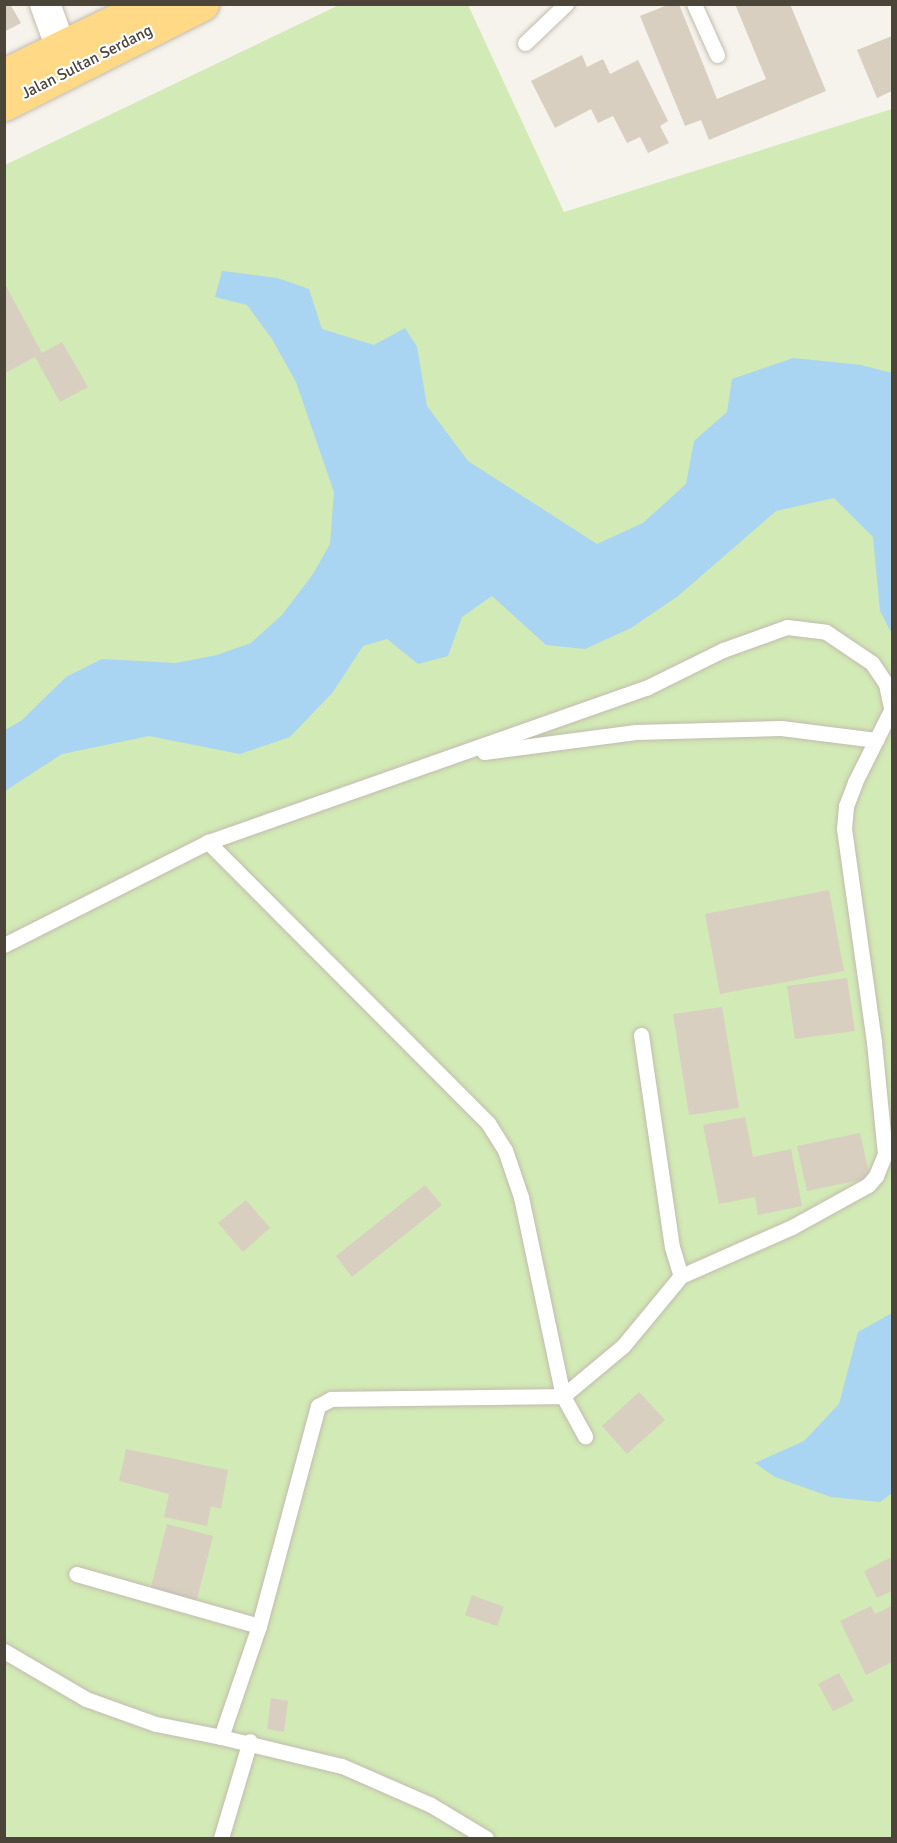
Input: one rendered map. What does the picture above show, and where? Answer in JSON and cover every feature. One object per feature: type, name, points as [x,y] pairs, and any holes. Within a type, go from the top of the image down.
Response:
[{"type":"highway","name":"Jalan Sultan Serdang","points":[[4,75],[150,4]]},
{"type":"highway","name":"Jalan Sultan Serdang","points":[[4,104],[202,4]]},
{"type":"street","points":[[45,4],[61,48]]},
{"type":"lane","points":[[525,44],[566,4]]},
{"type":"lane","points":[[694,4],[717,55]]},
{"type":"lane","points":[[4,945],[208,842],[646,688],[723,650],[787,627],[826,632],[872,663],[886,684],[891,712],[846,806],[844,828],[874,1042],[884,1165],[868,1185],[792,1227],[681,1276],[623,1346],[563,1396],[331,1400],[318,1406],[259,1626],[221,1737]]},
{"type":"lane","points":[[451,757],[636,732],[782,728],[876,740]]},
{"type":"lane","points":[[208,842],[488,1123],[500,1141],[513,1167],[521,1197],[563,1396],[585,1436]]},
{"type":"lane","points":[[641,1035],[672,1247],[681,1276]]},
{"type":"lane","points":[[76,1574],[259,1626]]},
{"type":"lane","points":[[4,1651],[86,1699],[156,1724],[250,1742],[342,1766],[392,1786],[486,1839]]},
{"type":"lane","points":[[222,1839],[250,1742]]},
{"type":"green space","points":[[339,5],[468,5],[564,212],[892,109],[892,1838],[5,1838],[5,165]]},
{"type":"water","points":[[222,271],[277,278],[309,289],[322,329],[374,345],[405,328],[417,347],[427,406],[468,461],[597,544],[643,523],[686,484],[694,441],[727,412],[732,379],[793,358],[861,365],[892,373],[892,634],[880,611],[873,537],[834,498],[776,511],[678,596],[631,628],[585,649],[546,645],[492,596],[462,617],[448,656],[418,664],[387,639],[363,646],[333,692],[290,737],[240,754],[149,736],[62,754],[5,791],[5,730],[21,721],[66,677],[102,659],[176,663],[217,655],[251,643],[282,615],[313,574],[330,544],[334,492],[296,382],[272,339],[247,305],[215,297]]},
{"type":"water","points":[[892,1313],[892,1493],[880,1502],[831,1497],[775,1477],[755,1463],[804,1441],[839,1404],[858,1332]]},
{"type":"building","points":[[4,4],[10,4],[21,23],[4,32]]},
{"type":"building","points":[[670,4],[679,4],[717,99],[766,79],[735,4],[790,4],[826,91],[709,140],[701,120],[685,126],[640,16]]},
{"type":"building","points":[[892,36],[892,91],[877,98],[857,50]]},
{"type":"building","points":[[582,55],[587,67],[603,59],[610,74],[638,60],[668,121],[660,126],[669,143],[648,153],[640,137],[627,143],[613,116],[598,123],[591,109],[555,128],[531,81]]},
{"type":"building","points":[[6,286],[42,353],[62,342],[88,387],[60,402],[35,357],[5,373]]},
{"type":"building","points":[[829,890],[844,971],[720,994],[705,914]]},
{"type":"building","points":[[847,978],[855,1031],[795,1039],[787,986]]},
{"type":"building","points":[[722,1007],[739,1108],[689,1115],[673,1014]]},
{"type":"building","points":[[745,1117],[753,1157],[791,1149],[802,1206],[758,1215],[755,1197],[719,1204],[703,1125]]},
{"type":"building","points":[[860,1133],[870,1178],[807,1191],[797,1146]]},
{"type":"building","points":[[425,1185],[442,1205],[352,1277],[336,1256]]},
{"type":"building","points":[[246,1200],[270,1228],[243,1252],[218,1223]]},
{"type":"building","points":[[639,1392],[665,1420],[627,1454],[602,1426]]},
{"type":"building","points":[[126,1449],[228,1470],[221,1509],[211,1506],[207,1526],[164,1517],[169,1494],[119,1481]]},
{"type":"building","points":[[167,1524],[213,1536],[196,1603],[150,1591]]},
{"type":"building","points":[[892,1557],[892,1591],[877,1598],[864,1571]]},
{"type":"building","points":[[472,1595],[504,1607],[497,1626],[465,1615]]},
{"type":"building","points":[[871,1606],[875,1614],[892,1606],[892,1662],[866,1675],[840,1621]]},
{"type":"building","points":[[839,1673],[854,1701],[833,1711],[818,1684]]},
{"type":"building","points":[[271,1698],[288,1701],[284,1732],[267,1729]]}]
